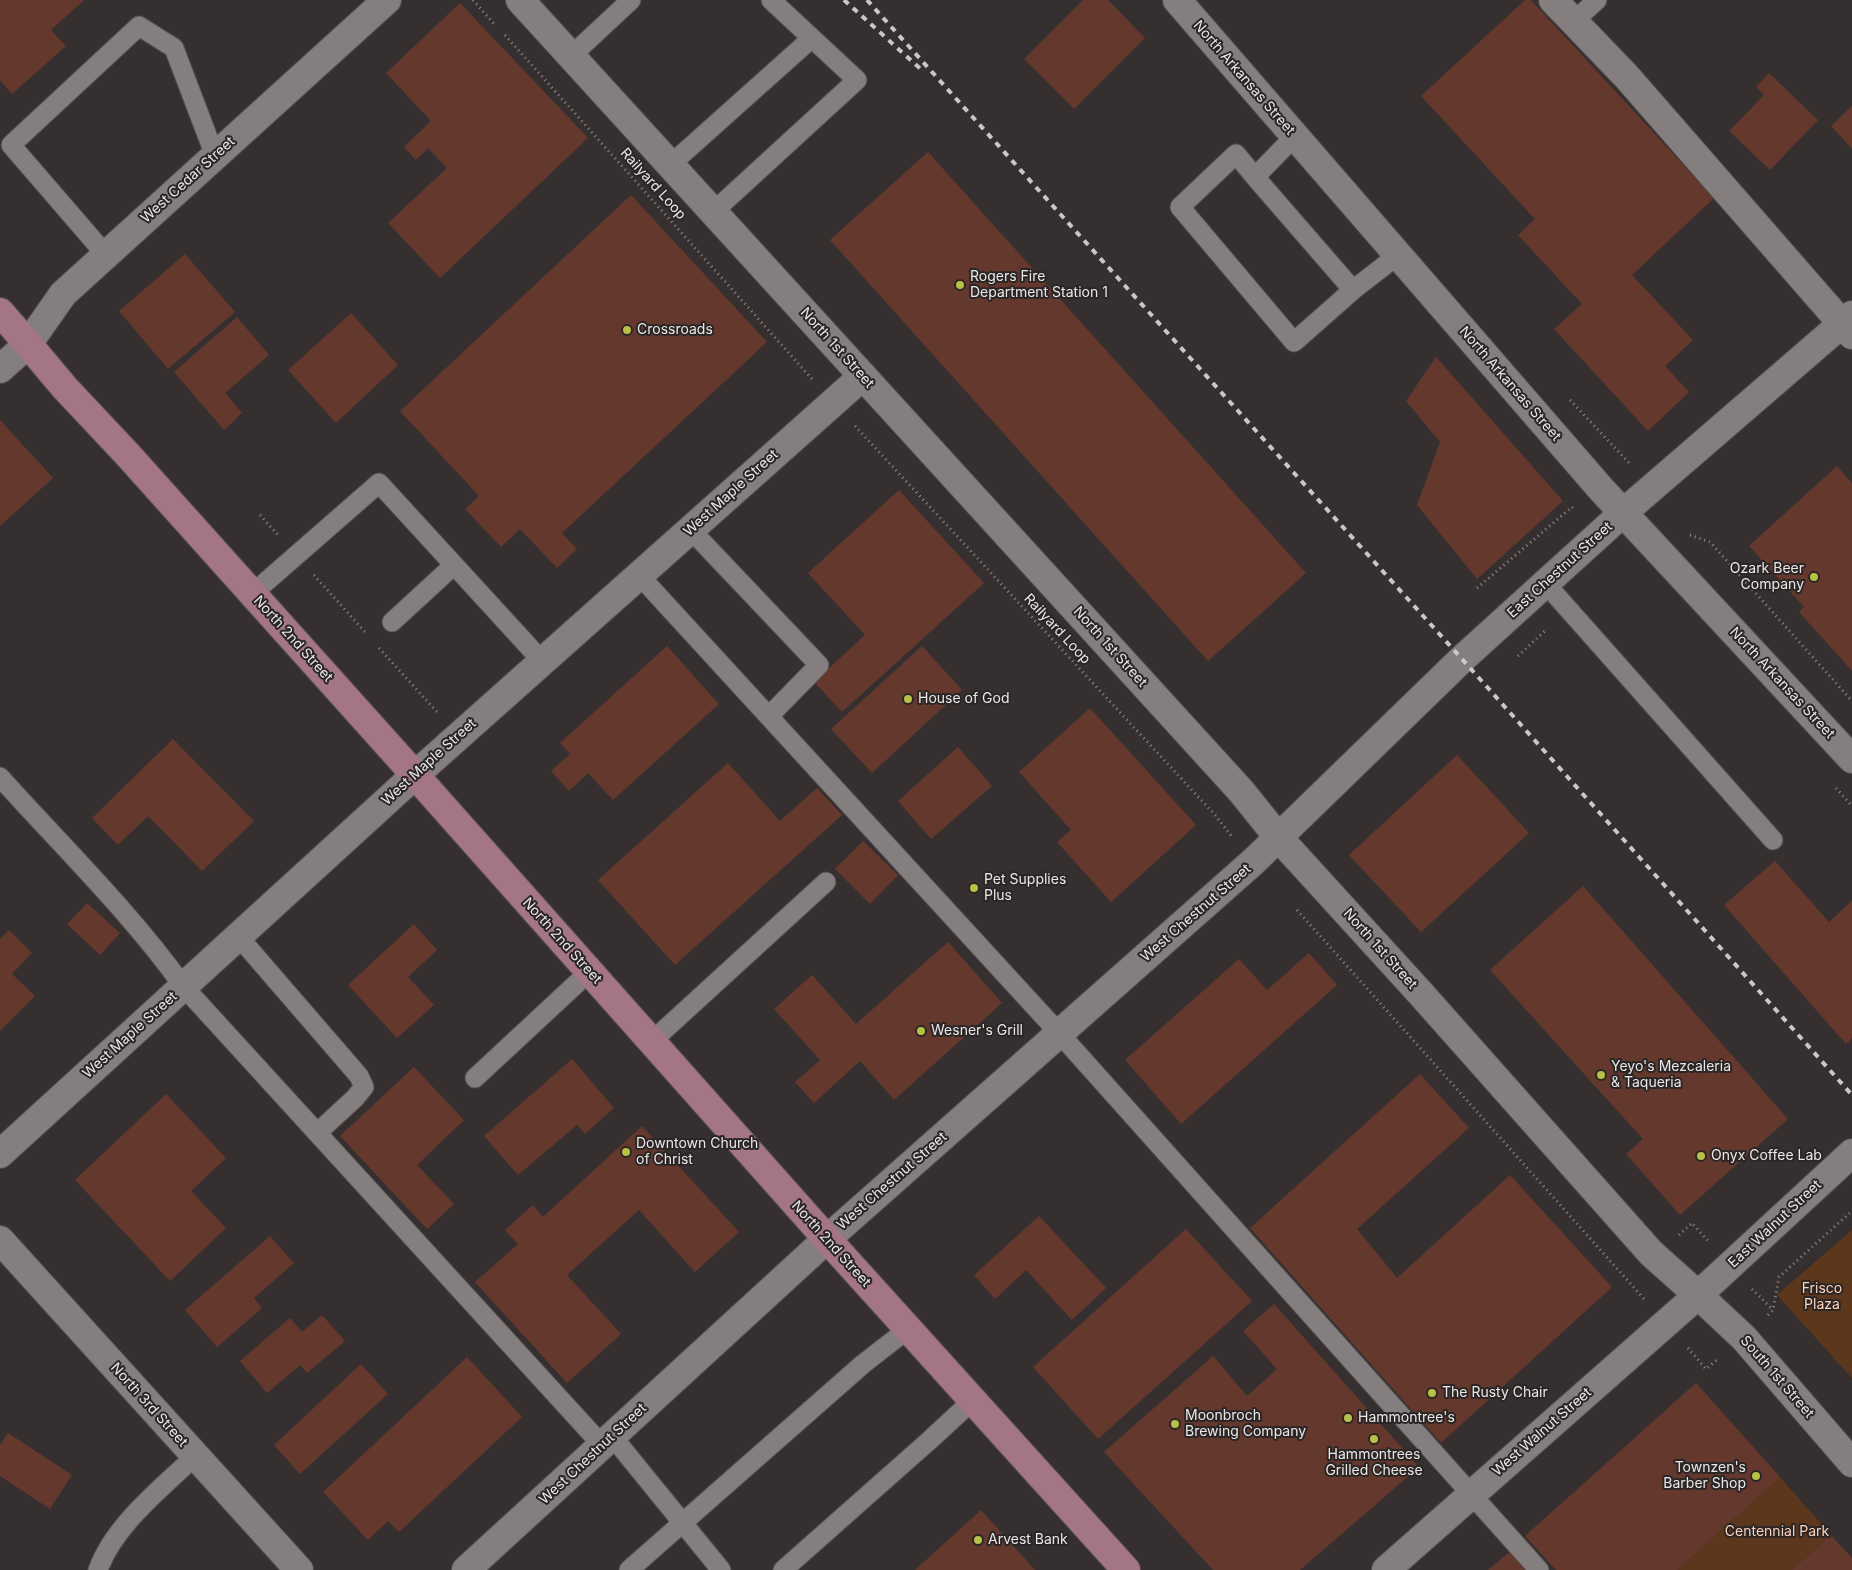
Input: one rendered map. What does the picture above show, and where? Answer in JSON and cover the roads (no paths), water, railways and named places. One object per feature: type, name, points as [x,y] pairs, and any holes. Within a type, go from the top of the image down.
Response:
[{"type":"main road","name":"North 2nd Street","points":[[0,312],[65,388],[128,455],[415,774],[826,1239],[1126,1570]]},
{"type":"street","name":"West Cedar Street","points":[[0,369],[28,344],[62,294],[387,0]]},
{"type":"street","name":"North 1st Street","points":[[520,0],[1241,791],[1278,837],[1422,995],[1651,1254],[1698,1295]]},
{"type":"street","name":"North Arkansas Street","points":[[1177,0],[1595,482],[1852,759]]},
{"type":"street","points":[[1553,0],[1627,77],[1849,324]]},
{"type":"street","name":"East Chestnut Street","points":[[1278,837],[1462,659],[1624,512],[1849,324]]},
{"type":"street","name":"West Maple Street","points":[[0,1154],[415,774],[862,376]]},
{"type":"street","name":"West Chestnut Street","points":[[466,1570],[826,1239],[1254,861],[1278,837]]},
{"type":"street","name":"East Walnut Street","points":[[1698,1295],[1852,1152]]},
{"type":"street","name":"North 3rd Street","points":[[0,1240],[299,1570]]},
{"type":"street","name":"South 1st Street","points":[[1698,1295],[1744,1338],[1852,1463]]},
{"type":"street","name":"West Walnut Street","points":[[1386,1570],[1698,1295]]},
{"type":"lane","points":[[571,56],[631,0]]},
{"type":"lane","points":[[713,212],[856,80],[771,0]]},
{"type":"lane","points":[[1574,21],[1597,0]]},
{"type":"lane","points":[[106,255],[11,145],[139,26],[174,48],[215,156]]},
{"type":"lane","points":[[670,165],[812,38]]},
{"type":"lane","points":[[1255,177],[1295,136]]},
{"type":"lane","points":[[1353,290],[1236,154],[1180,208],[1294,342],[1353,290],[1398,255]]},
{"type":"lane","points":[[252,594],[379,483],[542,661]]},
{"type":"lane","points":[[690,530],[819,665],[769,716]]},
{"type":"lane","points":[[392,622],[454,565]]},
{"type":"lane","points":[[640,575],[1059,1033],[1540,1570]]},
{"type":"lane","points":[[1546,584],[1773,840]]},
{"type":"lane","points":[[0,777],[120,906],[164,959],[183,986],[317,1133],[683,1522],[721,1570]]},
{"type":"lane","points":[[652,1042],[826,882]]},
{"type":"lane","points":[[238,936],[359,1076],[362,1082],[364,1087],[355,1098],[317,1133]]},
{"type":"lane","points":[[475,1078],[589,972]]},
{"type":"lane","points":[[629,1570],[863,1364],[908,1329]]},
{"type":"lane","points":[[782,1570],[972,1401]]},
{"type":"lane","points":[[98,1570],[103,1557],[134,1514],[195,1456]]},
{"type":"railway","points":[[844,0],[924,72]]},
{"type":"railway","points":[[867,0],[1462,659],[1852,1095]]},
{"type":"place","name":"Rogers Fire Department Station 1","points":[[960,285]]},
{"type":"place","name":"Crossroads","points":[[627,330]]},
{"type":"place","name":"Ozark Beer Company","points":[[1814,577]]},
{"type":"place","name":"House of God","points":[[908,699]]},
{"type":"place","name":"Pet Supplies Plus","points":[[974,888]]},
{"type":"place","name":"Wesner's Grill","points":[[921,1031]]},
{"type":"place","name":"Yeyo's Mezcaleria & Taqueria","points":[[1601,1075]]},
{"type":"place","name":"Downtown Church of Christ","points":[[626,1152]]},
{"type":"place","name":"Onyx Coffee Lab","points":[[1701,1156]]},
{"type":"place","name":"The Rusty Chair","points":[[1432,1393]]},
{"type":"place","name":"Hammontree's","points":[[1348,1418]]},
{"type":"place","name":"Moonbroch Brewing Company","points":[[1175,1424]]},
{"type":"place","name":"Hammontrees Grilled Cheese","points":[[1374,1439]]},
{"type":"place","name":"Townzen's Barber Shop","points":[[1756,1476]]},
{"type":"place","name":"Arvest Bank","points":[[978,1540]]},
{"type":"park label","name":"Frisco Plaza","points":[[1822,1298]]},
{"type":"park label","name":"Centennial Park","points":[[1777,1532]]}]
